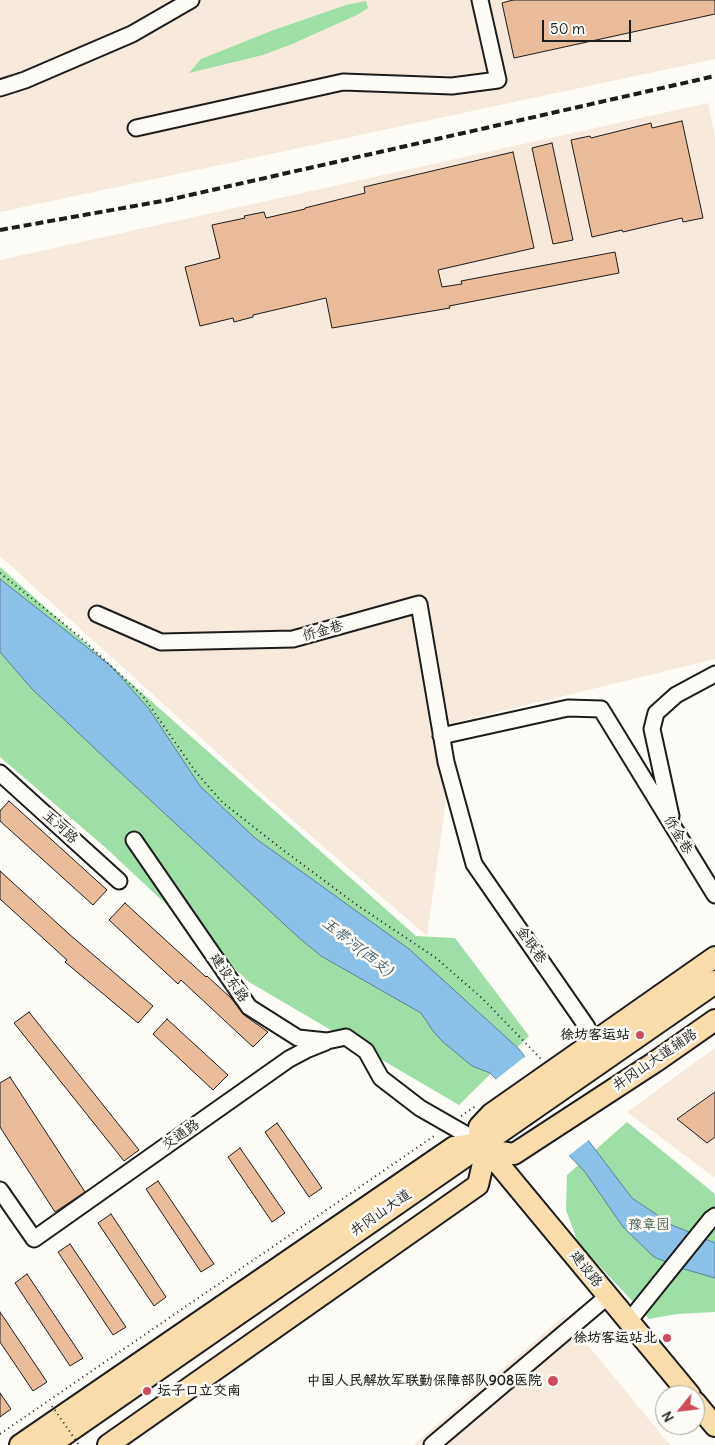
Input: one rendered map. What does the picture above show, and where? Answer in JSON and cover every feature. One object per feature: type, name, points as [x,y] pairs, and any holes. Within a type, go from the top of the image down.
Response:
[{"type":"highway","name":"井冈山大道","points":[[48,1445],[484,1147],[521,1132],[567,1091],[715,982]]},
{"type":"highway","name":"井冈山大道","points":[[567,1091],[715,993]]},
{"type":"highway","name":"井冈山大道","points":[[71,1445],[484,1147]]},
{"type":"main road","points":[[108,1445],[478,1185],[484,1147],[479,1127],[484,1109],[563,1063],[715,957]]},
{"type":"main road","name":"井冈山大道辅路","points":[[521,1132],[596,1101],[715,1020]]},
{"type":"main road","points":[[20,1445],[454,1147],[484,1147],[514,1154],[521,1132]]},
{"type":"main road","name":"建设路","points":[[484,1147],[682,1385]]},
{"type":"main road","points":[[705,1414],[715,1426]]},
{"type":"street","points":[[0,88],[25,80],[132,34],[191,0]]},
{"type":"street","points":[[136,128],[343,82],[452,86],[498,80],[480,0]]},
{"type":"street","name":"侨金巷","points":[[97,614],[161,642],[293,639],[419,604],[446,762],[474,864]]},
{"type":"street","points":[[673,827],[652,729],[656,713],[676,695],[715,674]]},
{"type":"street","name":"侨金巷","points":[[441,736],[568,708],[601,709],[715,895]]},
{"type":"street","name":"玉河路","points":[[0,772],[119,881]]},
{"type":"street","name":"建设东路","points":[[134,840],[249,1007],[298,1038],[327,1042],[346,1037],[366,1051],[381,1078],[420,1108],[484,1147]]},
{"type":"street","name":"金联巷","points":[[474,864],[588,1027]]},
{"type":"street","name":"交通路","points":[[0,1190],[34,1239],[289,1059],[332,1040]]},
{"type":"street","points":[[629,1321],[711,1220]]},
{"type":"street","points":[[432,1445],[608,1296]]},
{"type":"path","points":[[0,572],[79,636],[143,696],[195,771],[222,802],[350,900],[436,958],[483,999],[541,1059]]},
{"type":"path","points":[[0,1434],[449,1125],[484,1109]]},
{"type":"path","points":[[52,1406],[79,1445]]},
{"type":"shaded area","points":[[0,0],[715,0],[715,59],[0,212]]},
{"type":"shaded area","points":[[708,103],[715,135],[715,659],[457,722],[427,936],[266,797],[0,556],[0,260]]},
{"type":"shaded area","points":[[715,1048],[715,1178],[627,1112]]},
{"type":"shaded area","name":"中国人民解放军联勤保障部队908医院","points":[[564,1316],[655,1427],[655,1435],[662,1435],[670,1445],[413,1445]]},
{"type":"green space","points":[[366,1],[368,8],[357,15],[292,44],[263,55],[189,73],[201,59],[271,31],[346,5]]},
{"type":"green space","points":[[0,567],[416,936],[455,938],[529,1036],[459,1105],[249,982],[107,849],[0,757]]},
{"type":"green space","name":"豫章园","points":[[627,1122],[715,1194],[715,1312],[677,1314],[649,1319],[578,1243],[566,1210],[567,1175]]},
{"type":"water","name":"玉带河(西支)","points":[[0,579],[112,667],[149,709],[200,786],[255,838],[409,949],[519,1049],[632,1198],[672,1225],[715,1243],[715,1278],[684,1269],[654,1257],[623,1227],[585,1172],[490,1073],[472,1066],[443,1042],[421,1013],[321,956],[298,937],[32,689],[0,652]]},
{"type":"pier","points":[[527,1055],[590,1139],[567,1157],[494,1081]]},
{"type":"building","points":[[513,0],[715,0],[715,14],[514,58],[502,3]]},
{"type":"building","points":[[682,121],[703,218],[683,222],[682,218],[623,232],[622,230],[592,237],[571,140],[590,136],[591,138],[651,123],[652,128]]},
{"type":"building","points":[[552,143],[573,240],[553,244],[532,148]]},
{"type":"building","points":[[513,152],[534,248],[438,270],[442,287],[462,284],[461,281],[615,252],[619,273],[449,306],[450,308],[332,328],[326,298],[253,315],[253,317],[234,322],[233,318],[200,326],[185,267],[220,258],[212,225],[264,212],[266,218],[305,209],[365,193],[364,187]]},
{"type":"building","points":[[9,801],[107,890],[93,905],[0,821],[0,811]]},
{"type":"building","points":[[0,871],[69,934],[153,1006],[138,1023],[65,962],[67,960],[0,899]]},
{"type":"building","points":[[125,903],[231,998],[244,1015],[268,1032],[253,1047],[181,980],[178,984],[109,920]]},
{"type":"building","points":[[29,1012],[139,1150],[124,1161],[14,1023]]},
{"type":"building","points":[[167,1019],[228,1075],[213,1090],[153,1034]]},
{"type":"building","points":[[10,1077],[85,1192],[55,1212],[0,1127],[0,1083]]},
{"type":"building","points":[[715,1092],[715,1137],[707,1143],[677,1119]]},
{"type":"building","points":[[277,1123],[322,1188],[309,1197],[265,1132]]},
{"type":"building","points":[[240,1148],[285,1213],[272,1222],[228,1157]]},
{"type":"building","points":[[158,1181],[214,1264],[201,1272],[146,1189]]},
{"type":"building","points":[[111,1214],[166,1297],[154,1306],[98,1223]]},
{"type":"building","points":[[70,1244],[126,1327],[113,1335],[58,1252]]},
{"type":"building","points":[[27,1274],[83,1358],[70,1366],[15,1283]]},
{"type":"building","points":[[0,1312],[47,1382],[33,1391],[0,1342]]},
{"type":"building","points":[[0,1393],[11,1409],[0,1417]]},
{"type":"railway","points":[[0,230],[168,200],[715,76]]},
{"type":"place","name":"徐坊客运站","points":[[640,1035]]},
{"type":"place","name":"徐坊客运站北","points":[[667,1338]]},
{"type":"place","name":"中国人民解放军联勤保障部队908医院","points":[[553,1381]]},
{"type":"place","name":"坛子口立交南","points":[[147,1391]]}]
